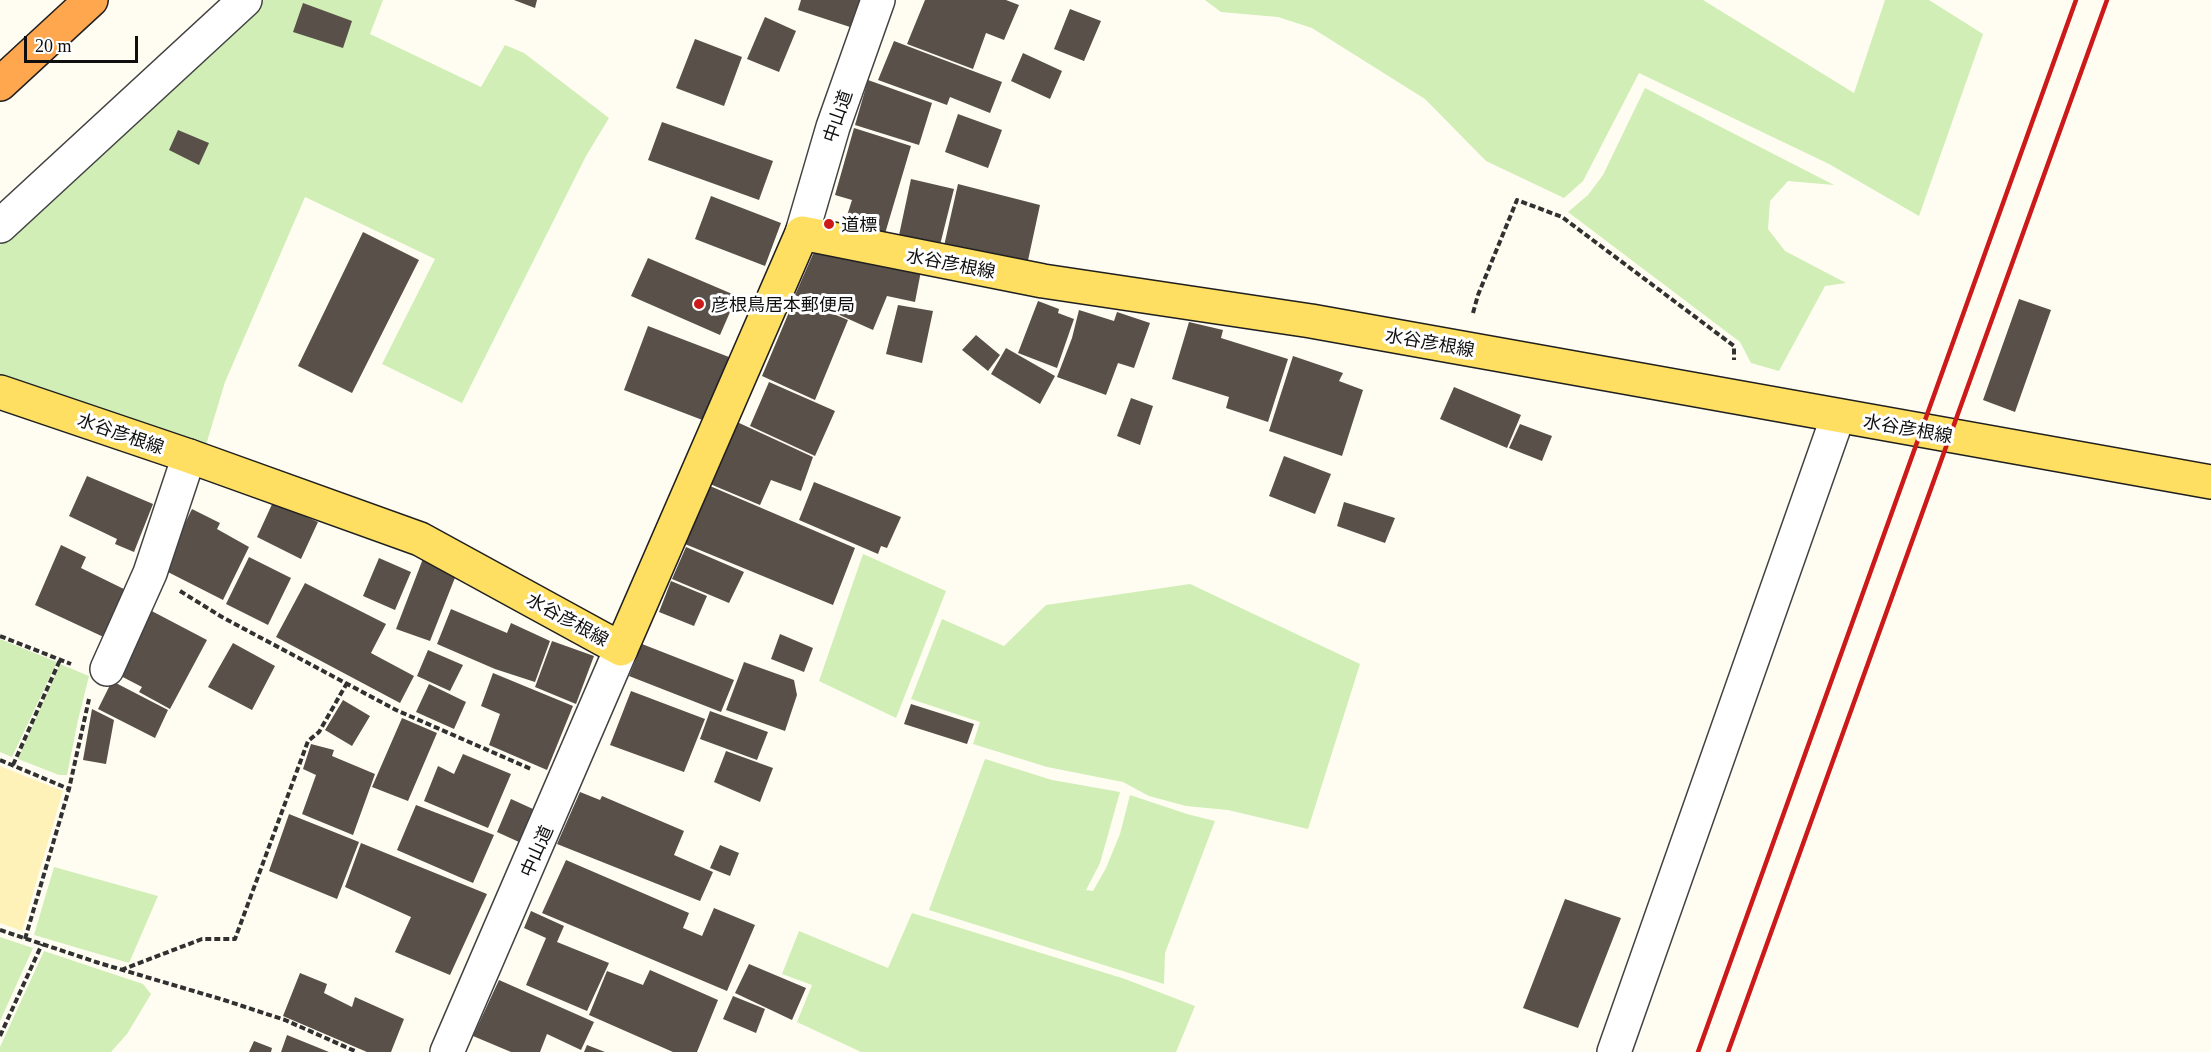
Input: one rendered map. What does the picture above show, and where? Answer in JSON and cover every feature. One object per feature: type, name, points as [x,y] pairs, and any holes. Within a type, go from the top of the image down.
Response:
[{"type":"highway","points":[[0,84],[91,0]]},
{"type":"main road","name":"水谷彦根線","points":[[0,392],[189,456],[420,539],[621,649],[802,233],[1043,281],[1311,321],[2211,482]]},
{"type":"street","points":[[0,226],[245,0]]},
{"type":"street","name":"中山道","points":[[802,233],[832,127],[878,0]]},
{"type":"street","points":[[1614,1052],[1838,416]]},
{"type":"street","points":[[102,672],[150,573],[189,456]]},
{"type":"street","name":"中山道","points":[[447,1052],[565,784],[621,649]]},
{"type":"path","points":[[1464,348],[1478,295],[1517,200],[1562,217],[1734,346],[1731,397]]},
{"type":"path","points":[[150,573],[222,617],[396,710],[565,784]]},
{"type":"path","points":[[0,636],[60,660],[102,672],[86,707],[69,789],[26,939]]},
{"type":"path","points":[[13,765],[60,660]]},
{"type":"path","points":[[121,969],[201,939],[235,939],[308,741],[319,732],[347,683]]},
{"type":"path","points":[[0,760],[69,789]]},
{"type":"path","points":[[0,930],[285,1020],[357,1052]]},
{"type":"path","points":[[0,1036],[42,944]]},
{"type":"green space","points":[[264,0],[383,0],[370,34],[481,87],[505,45],[524,53],[609,118],[586,156],[462,403],[382,364],[435,259],[305,197],[225,382],[206,445],[0,374],[0,245]]},
{"type":"green space","points":[[1205,0],[1703,0],[1854,93],[1885,0],[1929,0],[1983,34],[1919,216],[1829,164],[1639,73],[1583,181],[1564,198],[1486,161],[1425,99],[1312,28],[1278,17],[1221,12]]},
{"type":"green space","points":[[1645,88],[1834,185],[1788,181],[1770,201],[1768,229],[1785,251],[1846,283],[1825,286],[1779,371],[1751,363],[1740,342],[1568,212],[1588,195],[1603,175]]},
{"type":"green space","points":[[863,554],[946,591],[896,718],[819,681]]},
{"type":"green space","points":[[1190,584],[1360,664],[1308,829],[1228,810],[1186,806],[1149,796],[1123,782],[1047,767],[973,744],[980,722],[911,699],[942,619],[1004,646],[1046,605]]},
{"type":"green space","points":[[0,639],[57,662],[12,757],[0,752]]},
{"type":"green space","points":[[60,664],[89,676],[67,775],[59,775],[18,759]]},
{"type":"green space","points":[[985,759],[1052,780],[1120,792],[1100,863],[1086,890],[1093,891],[1106,868],[1120,834],[1130,795],[1215,821],[1165,953],[1164,984],[929,910]]},
{"type":"green space","points":[[54,867],[158,896],[129,963],[34,935]]},
{"type":"green space","points":[[912,913],[1125,979],[1195,1006],[1176,1052],[861,1052],[797,1022],[812,985],[782,974],[799,931],[888,968]]},
{"type":"green space","points":[[0,937],[33,948],[0,1021]]},
{"type":"green space","points":[[44,951],[143,984],[151,994],[127,1034],[111,1052],[0,1052],[0,1047]]},
{"type":"sand","points":[[0,766],[63,791],[22,931],[0,923]]},
{"type":"building","points":[[514,0],[537,0],[535,8]]},
{"type":"building","points":[[801,0],[860,0],[850,27],[798,10]]},
{"type":"building","points":[[925,0],[1006,0],[1019,5],[1004,40],[986,33],[973,69],[907,44]]},
{"type":"building","points":[[303,3],[352,21],[343,48],[293,32]]},
{"type":"building","points":[[1070,9],[1101,21],[1084,61],[1054,49]]},
{"type":"building","points":[[765,17],[796,31],[779,72],[747,59]]},
{"type":"building","points":[[695,39],[742,57],[724,106],[676,88]]},
{"type":"building","points":[[894,41],[1002,82],[990,113],[950,97],[947,105],[878,80]]},
{"type":"building","points":[[1023,53],[1062,71],[1050,99],[1011,81]]},
{"type":"building","points":[[868,80],[932,103],[919,145],[855,125]]},
{"type":"building","points":[[958,114],[1002,130],[988,168],[945,152]]},
{"type":"building","points":[[662,122],[773,161],[759,200],[648,160]]},
{"type":"building","points":[[854,128],[911,146],[884,237],[844,225],[852,200],[835,195]]},
{"type":"building","points":[[178,130],[209,143],[199,165],[169,150]]},
{"type":"building","points":[[911,179],[954,189],[939,249],[898,240]]},
{"type":"building","points":[[958,184],[1040,205],[1027,265],[944,246]]},
{"type":"building","points":[[711,196],[781,223],[765,266],[695,239]]},
{"type":"building","points":[[363,232],[419,260],[352,393],[298,366]]},
{"type":"building","points":[[837,253],[921,271],[915,302],[887,296],[873,330],[795,295],[813,254]]},
{"type":"building","points":[[648,258],[737,296],[720,335],[631,296]]},
{"type":"building","points":[[795,298],[848,320],[815,400],[762,376]]},
{"type":"building","points":[[2019,299],[2051,310],[2015,412],[1983,400]]},
{"type":"building","points":[[1038,301],[1059,309],[1058,313],[1074,319],[1057,368],[1018,353]]},
{"type":"building","points":[[898,305],[933,311],[922,363],[886,354]]},
{"type":"building","points":[[1079,310],[1114,321],[1117,312],[1150,323],[1134,368],[1118,363],[1106,395],[1057,377],[1072,338]]},
{"type":"building","points":[[1189,322],[1223,330],[1221,338],[1288,359],[1268,422],[1226,408],[1229,397],[1172,379]]},
{"type":"building","points":[[648,326],[729,357],[705,421],[624,390]]},
{"type":"building","points":[[976,335],[1000,355],[988,371],[962,350]]},
{"type":"building","points":[[1006,348],[1055,376],[1040,404],[991,374]]},
{"type":"building","points":[[1293,356],[1343,373],[1339,381],[1363,390],[1342,456],[1269,431]]},
{"type":"building","points":[[769,382],[835,411],[815,456],[750,426]]},
{"type":"building","points":[[1454,387],[1521,415],[1507,448],[1440,419]]},
{"type":"building","points":[[1131,398],[1153,406],[1140,445],[1117,436]]},
{"type":"building","points":[[737,422],[813,457],[801,491],[771,480],[760,505],[710,484]]},
{"type":"building","points":[[1520,424],[1552,436],[1542,461],[1509,448]]},
{"type":"building","points":[[1284,456],[1331,474],[1315,514],[1269,496]]},
{"type":"building","points":[[87,476],[153,504],[134,552],[115,544],[117,539],[69,516]]},
{"type":"building","points":[[814,482],[901,517],[887,548],[881,546],[878,554],[799,520]]},
{"type":"building","points":[[710,486],[855,548],[833,605],[685,544]]},
{"type":"building","points":[[273,502],[318,522],[301,559],[257,537]]},
{"type":"building","points":[[1344,502],[1395,518],[1385,543],[1337,526]]},
{"type":"building","points":[[192,509],[220,523],[217,529],[249,547],[223,600],[162,569]]},
{"type":"building","points":[[61,545],[86,557],[81,568],[132,593],[110,640],[35,605]]},
{"type":"building","points":[[686,547],[744,572],[729,603],[672,579]]},
{"type":"building","points":[[424,556],[458,570],[430,641],[396,629]]},
{"type":"building","points":[[249,557],[291,578],[268,625],[226,604]]},
{"type":"building","points":[[379,558],[411,572],[395,610],[363,596]]},
{"type":"building","points":[[671,581],[707,596],[694,626],[659,612]]},
{"type":"building","points":[[305,583],[386,624],[371,653],[414,676],[400,703],[276,637]]},
{"type":"building","points":[[146,608],[207,640],[170,709],[139,692],[142,687],[113,672]]},
{"type":"building","points":[[451,609],[507,633],[511,623],[550,641],[535,682],[495,669],[437,644]]},
{"type":"building","points":[[780,634],[813,648],[804,672],[771,659]]},
{"type":"building","points":[[552,641],[594,656],[576,704],[535,687]]},
{"type":"building","points":[[233,643],[275,666],[252,710],[208,687]]},
{"type":"building","points":[[642,644],[734,680],[721,712],[629,676]]},
{"type":"building","points":[[428,650],[463,665],[450,691],[417,676]]},
{"type":"building","points":[[744,662],[794,680],[797,695],[785,731],[726,710]]},
{"type":"building","points":[[493,673],[573,706],[547,770],[489,745],[500,714],[481,706]]},
{"type":"building","points":[[112,681],[168,710],[155,738],[98,709]]},
{"type":"building","points":[[429,684],[466,702],[454,729],[416,712]]},
{"type":"building","points":[[631,691],[705,719],[684,772],[610,745]]},
{"type":"building","points":[[343,700],[370,716],[352,746],[325,730]]},
{"type":"building","points":[[911,704],[974,724],[967,744],[904,724]]},
{"type":"building","points":[[92,709],[114,720],[106,764],[83,760]]},
{"type":"building","points":[[710,711],[768,732],[757,760],[700,739]]},
{"type":"building","points":[[402,718],[437,733],[408,801],[372,787]]},
{"type":"building","points":[[311,744],[334,750],[332,756],[375,774],[353,835],[302,814],[316,775],[303,769]]},
{"type":"building","points":[[726,751],[773,768],[760,802],[714,782]]},
{"type":"building","points":[[463,754],[511,774],[488,828],[424,801],[438,766],[454,774]]},
{"type":"building","points":[[580,792],[600,800],[602,796],[684,831],[674,855],[713,872],[700,901],[557,844]]},
{"type":"building","points":[[511,799],[533,809],[519,842],[497,832]]},
{"type":"building","points":[[416,805],[494,835],[473,883],[397,850]]},
{"type":"building","points":[[289,814],[359,842],[337,899],[269,871]]},
{"type":"building","points":[[361,843],[487,894],[450,975],[395,952],[411,917],[345,887]]},
{"type":"building","points":[[720,845],[739,853],[730,876],[710,868]]},
{"type":"building","points":[[566,860],[689,913],[683,928],[702,936],[714,908],[755,925],[727,991],[542,913]]},
{"type":"building","points":[[1565,899],[1621,918],[1578,1028],[1523,1008]]},
{"type":"building","points":[[531,911],[564,926],[557,942],[609,963],[587,1011],[526,985],[546,938],[524,928]]},
{"type":"building","points":[[749,964],[806,988],[792,1020],[735,993]]},
{"type":"building","points":[[650,970],[718,1000],[697,1052],[673,1052],[589,1015],[607,971],[643,985]]},
{"type":"building","points":[[300,973],[327,984],[324,993],[352,1007],[355,997],[404,1019],[391,1052],[367,1052],[283,1016]]},
{"type":"building","points":[[499,980],[594,1022],[581,1050],[547,1034],[540,1052],[511,1052],[473,1036]]},
{"type":"building","points":[[733,996],[765,1009],[756,1033],[723,1019]]},
{"type":"building","points":[[287,1035],[329,1052],[281,1052]]},
{"type":"building","points":[[254,1041],[272,1048],[271,1052],[249,1052]]},
{"type":"building","points":[[587,1045],[605,1052],[584,1052]]},
{"type":"railway","points":[[1698,1052],[2076,0]]},
{"type":"railway","points":[[1728,1052],[2107,0]]},
{"type":"place","name":"道標","points":[[829,224]]},
{"type":"place","name":"彦根鳥居本郵便局","points":[[699,304]]}]
